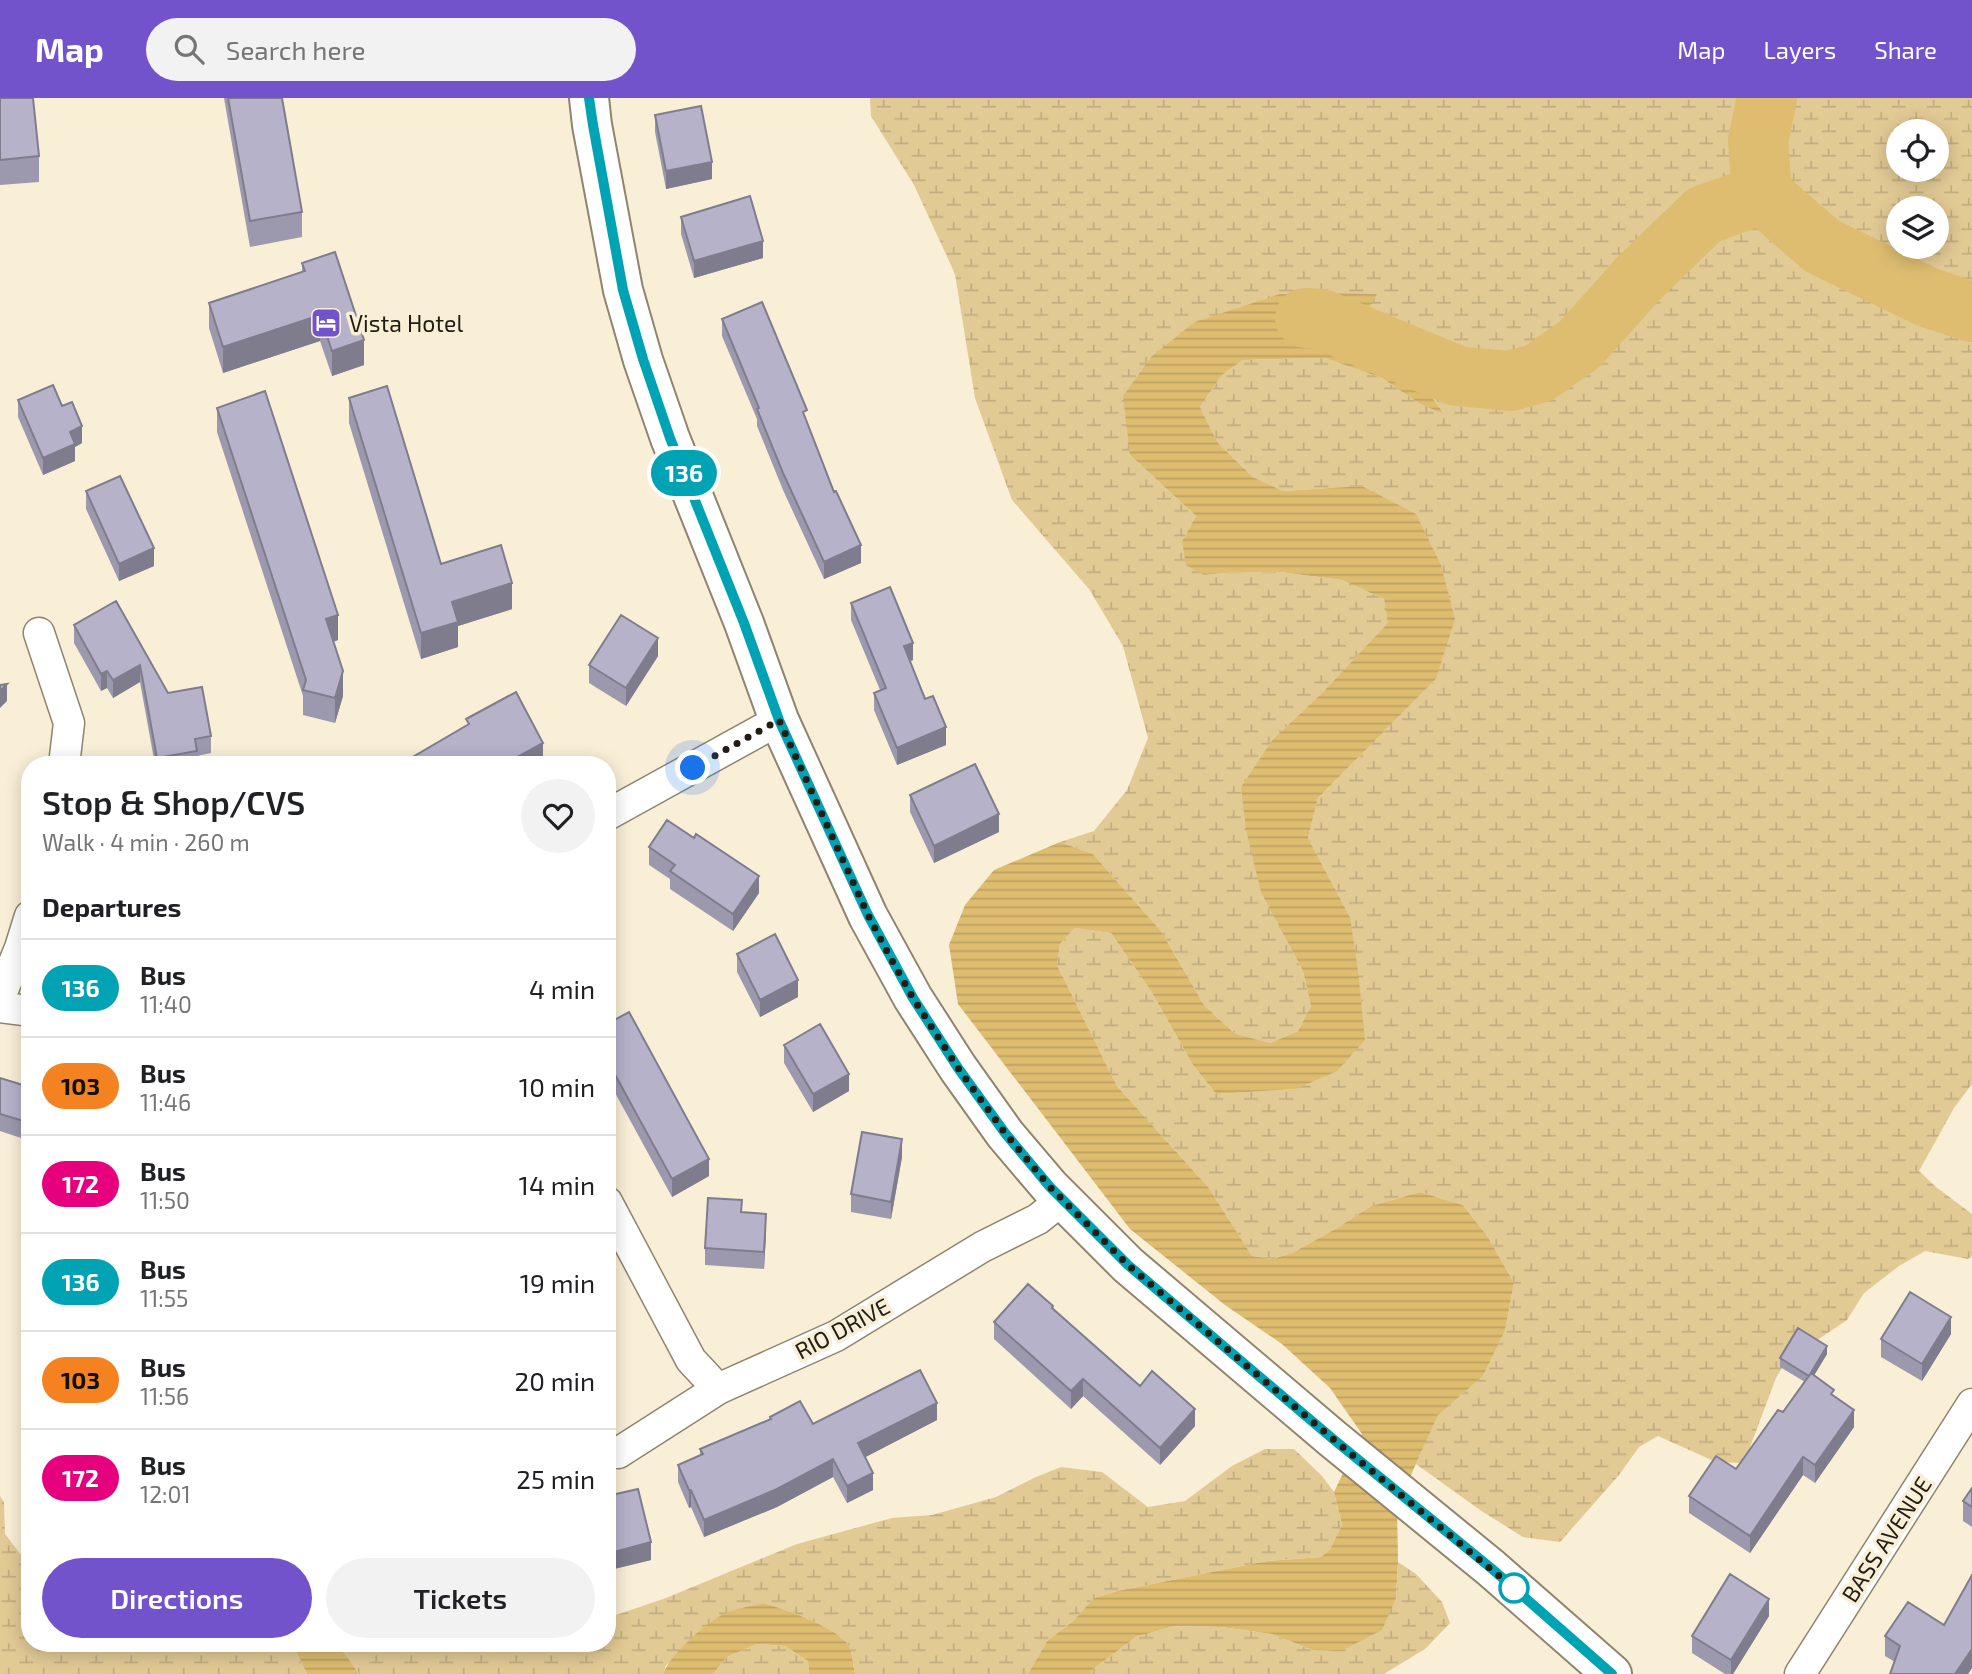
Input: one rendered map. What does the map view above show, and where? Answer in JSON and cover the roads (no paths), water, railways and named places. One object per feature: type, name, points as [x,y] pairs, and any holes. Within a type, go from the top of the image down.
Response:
[{"type":"main road","points":[[589,98],[623,290],[670,438],[744,623],[779,720],[868,915],[913,998],[958,1068],[1005,1133],[1063,1199],[1128,1265],[1500,1575],[1612,1674]]},
{"type":"street","points":[[39,633],[69,723],[65,756]]},
{"type":"street","points":[[616,810],[779,720]]},
{"type":"street","points":[[0,997],[21,945]]},
{"type":"street","points":[[0,1007],[21,1010]]},
{"type":"street","name":"RIO DRIVE","points":[[618,1453],[718,1389],[836,1336],[982,1247],[1038,1219],[1063,1199]]},
{"type":"street","points":[[616,1219],[691,1360],[718,1389]]},
{"type":"street","name":"BASS AVENUE","points":[[1800,1674],[1972,1404]]},
{"type":"waterway","points":[[1767,98],[1758,141],[1762,194],[1822,246],[1927,297],[1972,312]]},
{"type":"waterway","points":[[1305,318],[1321,319],[1457,376],[1510,381],[1539,373],[1580,344],[1638,279],[1704,215],[1762,194]]},
{"type":"place","name":"Vista Hotel","points":[[326,323]]}]
